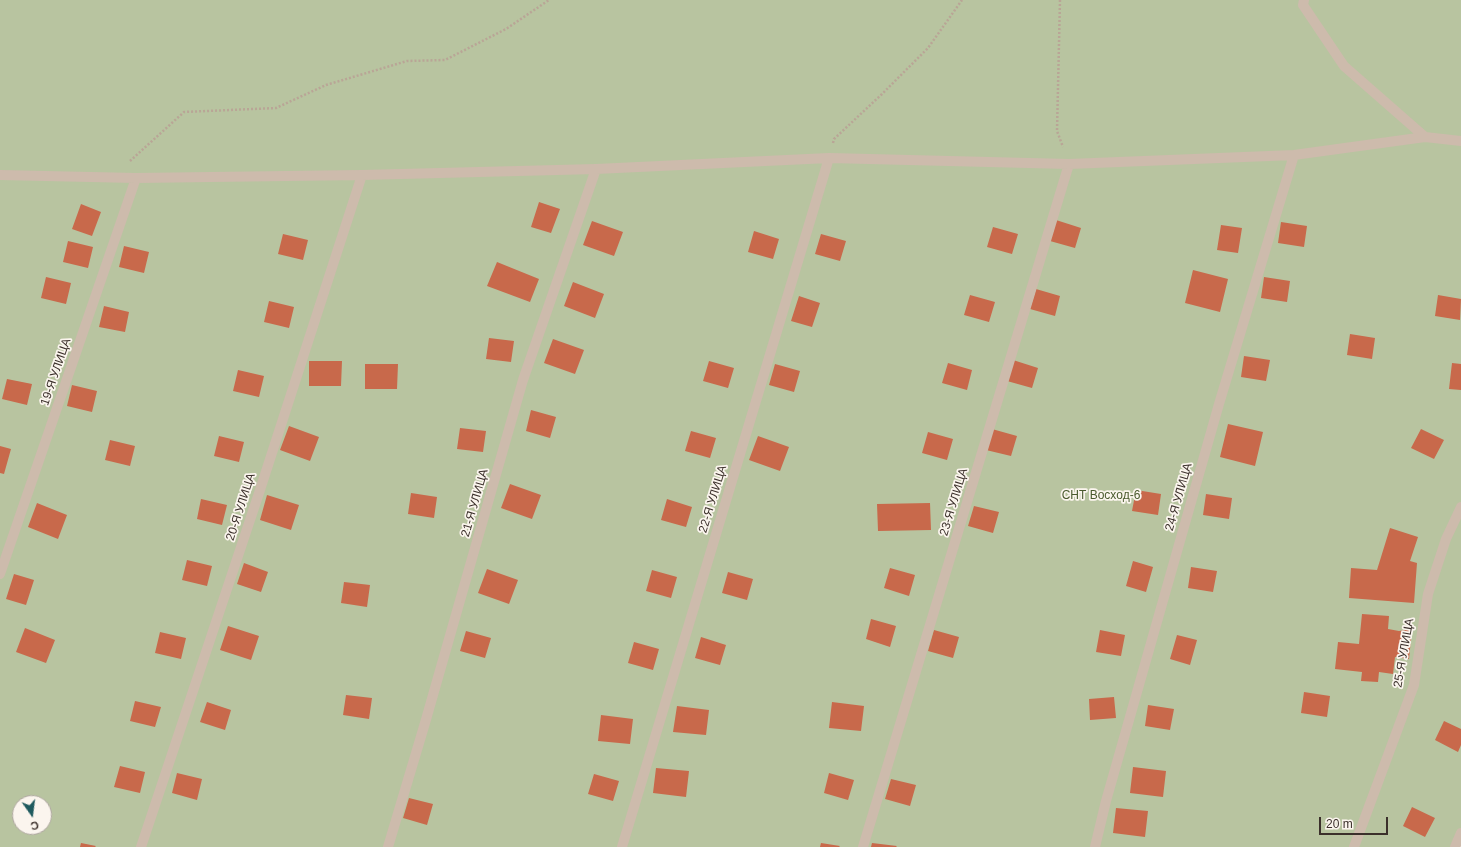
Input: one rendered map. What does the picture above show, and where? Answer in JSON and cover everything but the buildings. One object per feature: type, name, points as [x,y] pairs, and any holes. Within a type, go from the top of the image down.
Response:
[{"type":"street","points":[[1304,0],[1303,5],[1344,66],[1425,137]]},
{"type":"street","points":[[0,175],[110,178],[362,175],[596,169],[828,158],[1069,164],[1294,155],[1425,137],[1461,141]]},
{"type":"street","name":"24-Я УЛИЦА","points":[[1095,847],[1106,801],[1217,412],[1294,155]]},
{"type":"street","name":"22-Я УЛИЦА","points":[[622,847],[828,158]]},
{"type":"street","name":"23-Я УЛИЦА","points":[[863,847],[1069,164]]},
{"type":"street","name":"21-Я УЛИЦА","points":[[388,847],[523,380],[596,169]]},
{"type":"street","name":"20-Я УЛИЦА","points":[[141,847],[258,498],[362,175]]},
{"type":"street","name":"19-Я УЛИЦА","points":[[0,574],[136,178]]},
{"type":"street","name":"25-Я УЛИЦА","points":[[1354,847],[1414,685],[1428,594],[1446,539],[1461,507]]},
{"type":"street","points":[[1455,847],[1461,833]]},
{"type":"path","points":[[110,178],[184,112],[276,108],[326,85],[407,61],[445,60],[506,29],[549,0]]},
{"type":"path","points":[[828,158],[834,138],[882,94],[928,48],[962,0]]},
{"type":"path","points":[[1060,0],[1057,131],[1069,164]]},
{"type":"green space","name":"СНТ Восход-6","points":[[0,0],[1461,0],[1461,831],[1454,847],[0,847]]}]
